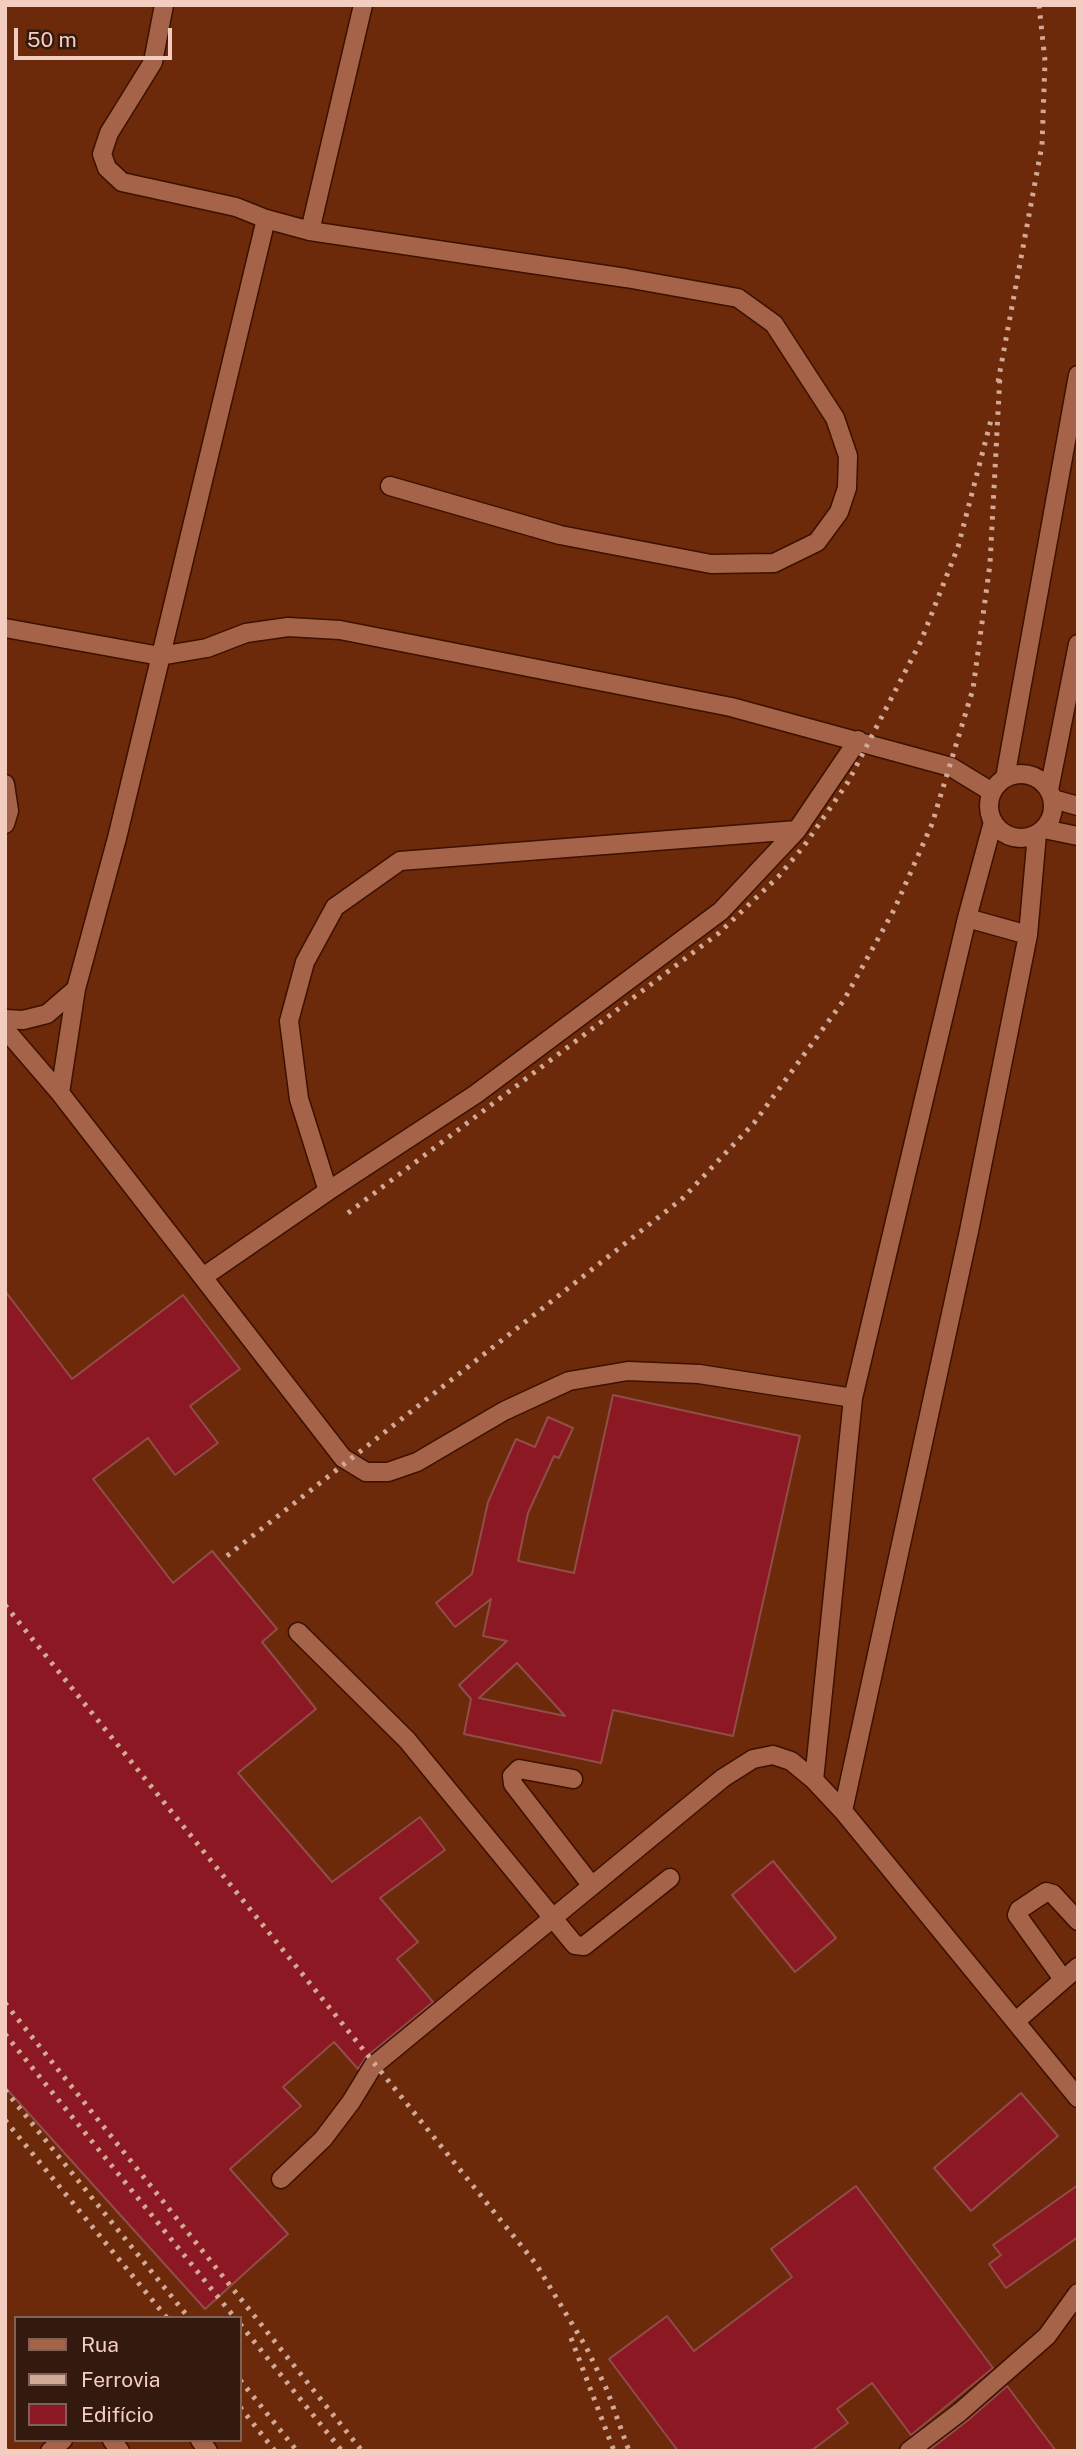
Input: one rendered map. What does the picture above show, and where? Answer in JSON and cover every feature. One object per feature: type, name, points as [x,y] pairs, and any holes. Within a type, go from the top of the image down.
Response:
[{"type":"lane","points":[[164,5],[153,62],[109,133],[102,154],[107,169],[122,182],[236,206],[266,219],[310,231],[626,278],[738,298],[774,324],[835,418],[848,456],[847,488],[839,512],[817,542],[774,563],[711,564],[560,535],[390,486]]},
{"type":"lane","points":[[310,231],[363,5]]},
{"type":"lane","points":[[61,1093],[76,989],[117,838],[266,219]]},
{"type":"lane","points":[[1005,778],[1078,375]]},
{"type":"lane","points":[[5,628],[160,656],[207,648],[246,633],[288,627],[340,630],[732,707],[951,767],[992,792]]},
{"type":"lane","points":[[1078,644],[1051,795],[1050,820],[1040,831],[1027,837],[1007,835],[993,822],[989,812],[992,792],[1005,778],[1015,774],[1035,776],[1051,795],[1078,806]]},
{"type":"lane","points":[[203,1277],[476,1094],[722,911],[797,830],[858,740]]},
{"type":"lane","points":[[5,784],[9,811],[5,824]]},
{"type":"lane","points":[[814,1780],[819,1706],[852,1398],[967,918],[993,822]]},
{"type":"lane","points":[[328,1191],[299,1099],[289,1021],[304,962],[335,907],[400,861],[797,830]]},
{"type":"lane","points":[[1040,831],[1078,836]]},
{"type":"lane","points":[[843,1811],[969,1231],[1027,935],[1040,831]]},
{"type":"lane","points":[[967,918],[1027,935]]},
{"type":"lane","points":[[5,1019],[23,1020],[47,1014],[76,989]]},
{"type":"lane","points":[[5,1029],[61,1093],[343,1458],[366,1472],[388,1472],[417,1462],[504,1410],[569,1381],[628,1371],[699,1374],[852,1398]]},
{"type":"lane","points":[[298,1632],[407,1740],[575,1945],[584,1946],[670,1878]]},
{"type":"lane","points":[[281,2179],[323,2138],[351,2102],[373,2066],[723,1778],[754,1759],[774,1755],[790,1761],[814,1780],[843,1811],[1078,2098]]},
{"type":"lane","points":[[573,1779],[519,1769],[512,1776],[513,1784],[592,1886]]},
{"type":"lane","points":[[1063,1979],[1017,1915],[1019,1910],[1046,1892],[1053,1894],[1078,1921]]},
{"type":"lane","points":[[1016,2021],[1078,1967]]},
{"type":"lane","points":[[909,2451],[960,2412],[1047,2336],[1078,2293]]},
{"type":"shaded area","points":[[5,5],[1078,5],[1078,2451],[5,2451]]},
{"type":"building","points":[[5,1291],[72,1379],[183,1295],[240,1369],[190,1406],[218,1443],[175,1475],[148,1438],[93,1479],[173,1583],[212,1551],[277,1629],[262,1642],[316,1709],[238,1773],[332,1882],[420,1817],[445,1850],[380,1898],[418,1942],[397,1959],[433,2002],[366,2057],[358,2069],[334,2042],[283,2087],[301,2106],[230,2169],[288,2234],[205,2309],[5,2087]]},
{"type":"building","points":[[613,1395],[800,1436],[733,1736],[613,1710],[601,1763],[464,1734],[471,1699],[459,1685],[507,1641],[483,1636],[491,1599],[455,1627],[436,1603],[472,1574],[488,1502],[516,1439],[535,1447],[548,1417],[573,1428],[559,1458],[554,1456],[528,1513],[518,1561],[574,1573]],"holes":[[[517,1663],[565,1716],[479,1698]]]},
{"type":"building","points":[[773,1861],[836,1938],[795,1972],[732,1895]]},
{"type":"building","points":[[1021,2093],[1058,2136],[971,2211],[934,2168]]},
{"type":"building","points":[[1078,2185],[1078,2237],[1006,2288],[989,2264],[1001,2255],[993,2245]]},
{"type":"building","points":[[856,2186],[993,2368],[911,2435],[872,2383],[837,2409],[848,2423],[811,2451],[678,2451],[609,2359],[667,2316],[694,2351],[792,2277],[771,2249]]},
{"type":"building","points":[[1007,2386],[1056,2451],[928,2451],[967,2421]]},
{"type":"railway","points":[[998,382],[1042,145],[1045,61],[1039,5]]},
{"type":"railway","points":[[227,1556],[683,1198],[754,1123],[844,1000],[894,910],[932,824],[973,689],[990,564],[1000,375]]},
{"type":"railway","points":[[348,1213],[719,933],[778,877],[804,846],[848,782],[921,641],[958,547],[991,420]]},
{"type":"railway","points":[[5,1605],[536,2264],[586,2347],[607,2390],[629,2451]]},
{"type":"railway","points":[[5,2003],[362,2451]]},
{"type":"railway","points":[[5,2034],[233,2316]]},
{"type":"railway","points":[[5,2090],[187,2316]]},
{"type":"railway","points":[[5,2120],[165,2316]]},
{"type":"railway","points":[[242,2326],[342,2451]]},
{"type":"railway","points":[[571,2338],[614,2451]]},
{"type":"railway","points":[[242,2382],[297,2451]]},
{"type":"railway","points":[[242,2410],[275,2451]]}]
